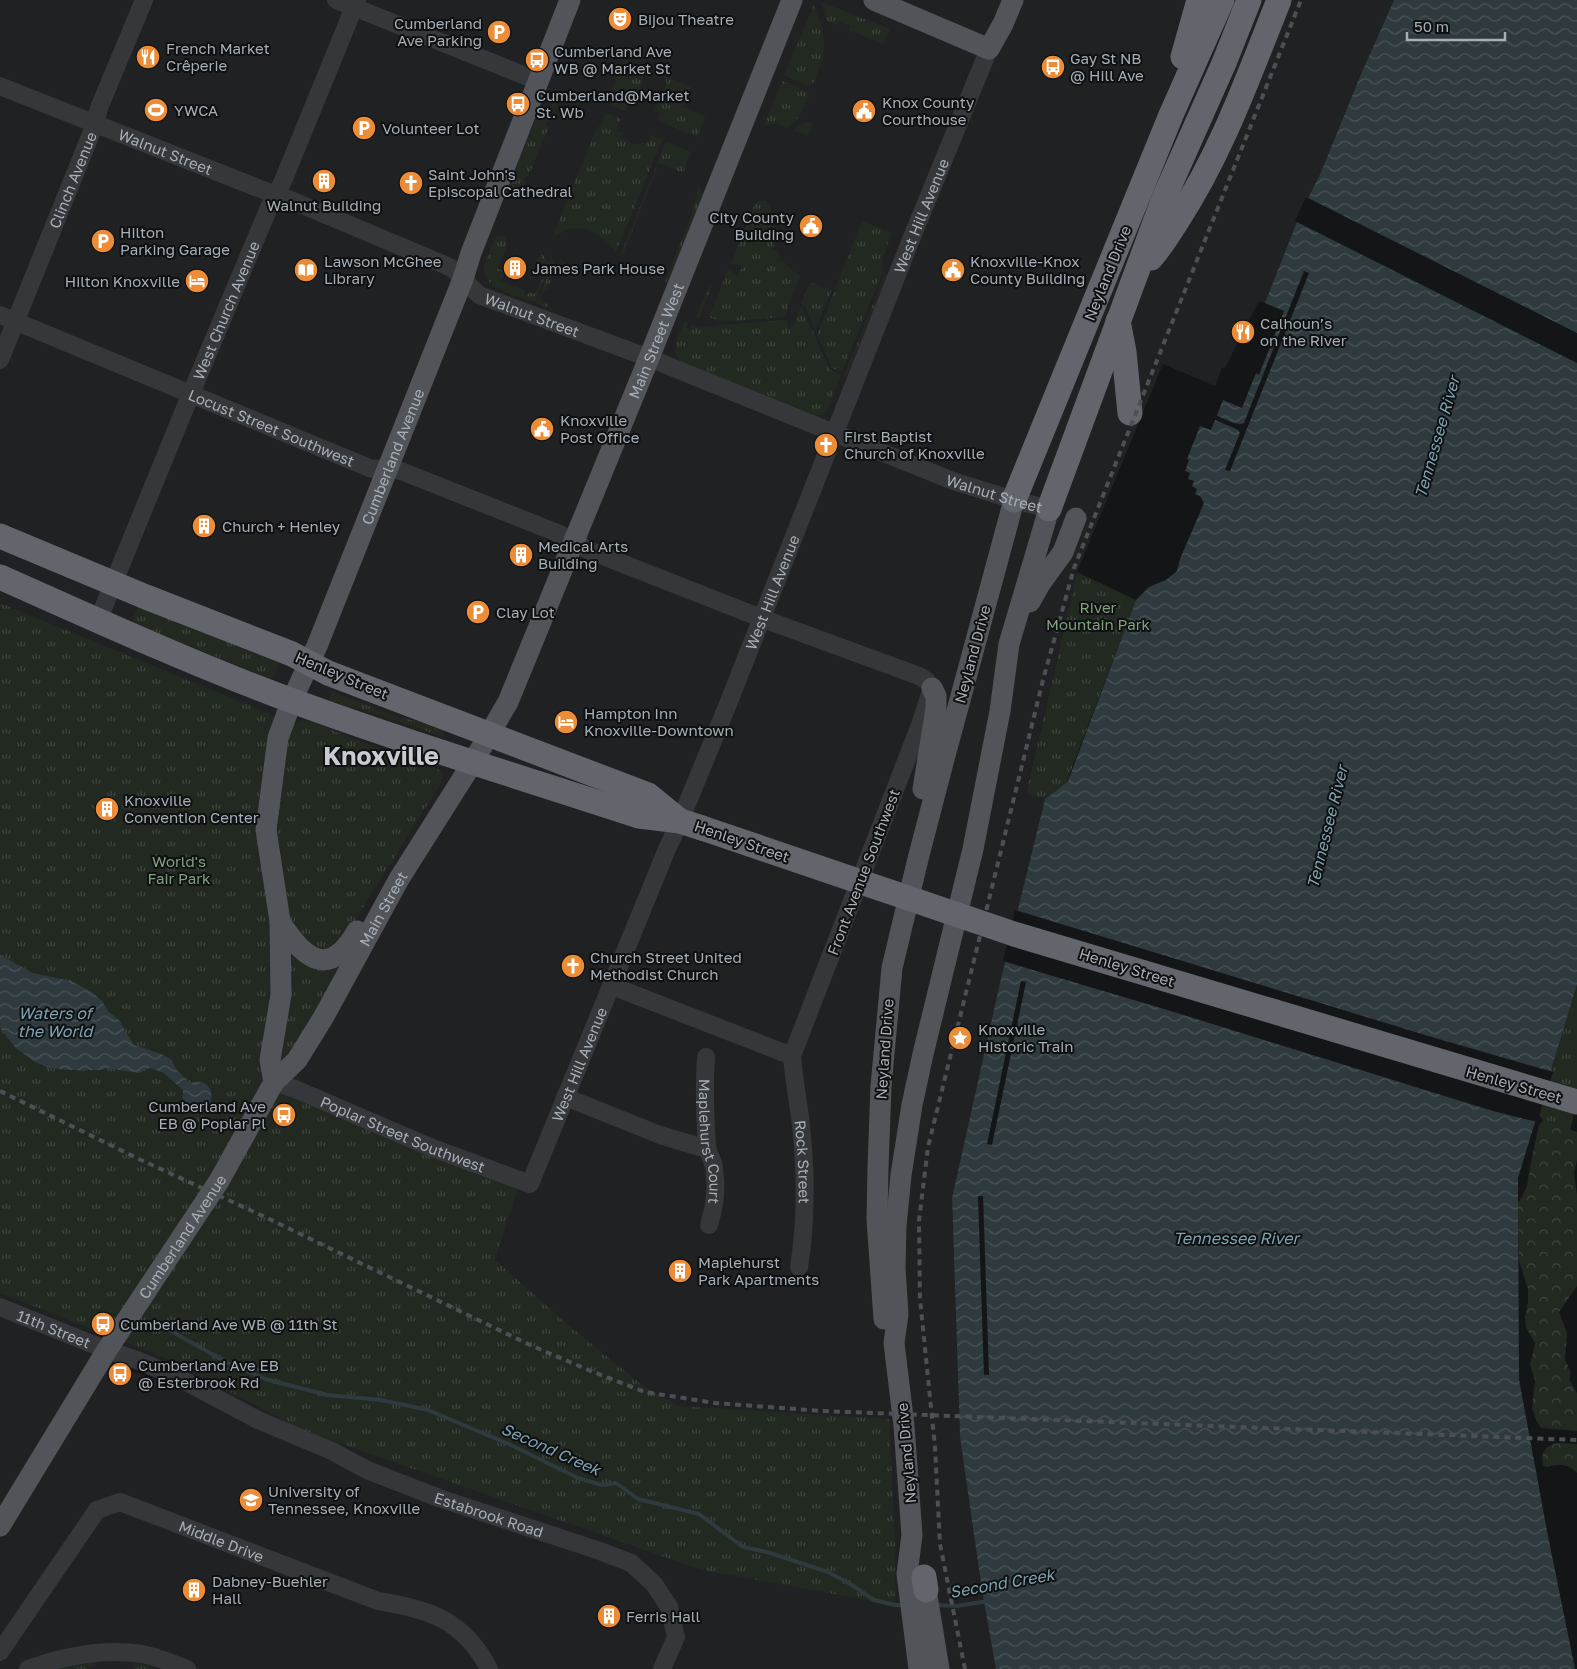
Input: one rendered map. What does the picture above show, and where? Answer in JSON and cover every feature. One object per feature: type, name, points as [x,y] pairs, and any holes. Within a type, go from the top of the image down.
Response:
[{"type":"highway","points":[[1171,115],[1178,72],[1199,0]]},
{"type":"highway","name":"Neyland Drive","points":[[1014,500],[1171,115],[1222,0]]},
{"type":"highway","name":"Neyland Drive","points":[[1049,509],[1164,198],[1224,64],[1249,0]]},
{"type":"highway","points":[[1136,274],[1156,252],[1201,181],[1235,111],[1279,0]]},
{"type":"highway","points":[[1118,321],[1124,352],[1130,413]]},
{"type":"highway","name":"Henley Street","points":[[0,536],[292,654],[328,672],[648,795],[691,824]]},
{"type":"highway","name":"Henley Street","points":[[0,577],[98,621],[292,700],[395,738],[639,816],[691,824],[1014,934],[1454,1067],[1577,1102]]},
{"type":"main road","name":"Cumberland Avenue","points":[[0,1526],[107,1350],[219,1181],[274,1082],[270,1060],[281,995],[280,921],[266,830],[278,738],[463,279],[471,253],[570,0]]},
{"type":"main road","name":"Main Street West","points":[[490,734],[508,702],[649,358],[792,0]]},
{"type":"main road","points":[[874,0],[989,50]]},
{"type":"main road","name":"West Hill Avenue","points":[[989,50],[1013,0]]},
{"type":"main road","name":"Neyland Drive","points":[[894,1343],[884,1318],[877,1219],[881,1086],[892,968],[918,858],[1014,500]]},
{"type":"main road","name":"Neyland Drive","points":[[919,1669],[923,1634],[894,1343],[898,1314],[895,1268],[896,1226],[901,1176],[912,1105],[923,1054],[973,849],[1000,711],[1009,644],[1049,509]]},
{"type":"main road","points":[[1009,644],[1024,623],[1031,600],[1040,584],[1063,552],[1076,518]]},
{"type":"main road","points":[[892,968],[892,920],[925,779],[936,709],[936,696],[932,688]]},
{"type":"main road","name":"Main Street","points":[[274,1082],[297,1060],[323,1018],[399,879],[490,734]]},
{"type":"main road","name":"Cumberland Avenue","points":[[280,921],[292,941],[306,954],[324,960],[339,956],[349,945],[379,897],[399,879]]},
{"type":"main road","name":"Neyland Drive","points":[[923,1634],[939,1669]]},
{"type":"street","name":"Clinch Avenue","points":[[0,360],[8,318],[95,124],[99,108],[144,0]]},
{"type":"street","points":[[336,0],[355,3],[538,82]]},
{"type":"street","name":"West Church Avenue","points":[[98,621],[190,395],[283,181],[355,3]]},
{"type":"street","name":"West Hill Avenue","points":[[530,1184],[666,849],[691,824],[761,618],[989,50]]},
{"type":"street","name":"Walnut Street","points":[[0,86],[276,194],[445,264],[479,296],[649,358],[952,481],[1049,509]]},
{"type":"street","name":"Locust Street Southwest","points":[[8,318],[372,469],[388,468],[401,471],[574,541],[588,550],[761,618],[919,676],[927,681],[932,688]]},
{"type":"street","name":"Front Avenue Southwest","points":[[792,1056],[920,725],[932,688]]},
{"type":"street","points":[[612,986],[792,1056]]},
{"type":"street","name":"Rock Street","points":[[792,1056],[794,1084],[802,1135],[804,1180],[804,1238],[799,1267]]},
{"type":"street","name":"Maplehurst Court","points":[[706,1057],[707,1149],[714,1166],[716,1181],[713,1212],[709,1225]]},
{"type":"street","name":"Poplar Street Southwest","points":[[274,1082],[302,1092],[430,1147],[530,1184]]},
{"type":"street","points":[[565,1097],[660,1135],[707,1149]]},
{"type":"street","name":"11th Street","points":[[0,1307],[107,1350]]},
{"type":"street","name":"Estabrook Road","points":[[107,1350],[138,1360],[177,1377],[258,1420],[332,1451],[367,1470],[439,1498],[631,1563],[654,1584],[669,1607],[676,1637],[662,1669]]},
{"type":"street","name":"Middle Drive","points":[[0,1652],[97,1510],[120,1502],[378,1601],[405,1605],[435,1615],[454,1625],[472,1642],[489,1669]]},
{"type":"street","points":[[28,1669],[47,1661],[76,1655],[123,1653],[152,1657],[187,1669]]},
{"type":"shaded area","points":[[0,0],[1394,0],[1321,172],[1298,219],[1265,303],[1259,301],[1225,368],[1222,368],[1215,386],[1163,364],[1077,572],[1026,792],[1045,799],[952,1198],[960,1437],[999,1669],[0,1669]],"holes":[[[112,1364],[123,1366],[238,1407],[238,1408]]]},
{"type":"green space","points":[[821,2],[890,29],[883,44],[849,30],[850,26],[839,22],[837,25],[827,21]]},
{"type":"green space","points":[[814,5],[824,39],[824,47],[821,65],[815,79],[809,86],[784,75]]},
{"type":"green space","points":[[624,60],[651,70],[643,76],[642,87],[634,102],[629,101],[625,111],[610,105],[615,91],[612,89]]},
{"type":"green space","points":[[664,76],[691,87],[683,107],[706,116],[697,137],[657,120],[660,113],[654,111],[660,97],[659,94],[666,86]]},
{"type":"green space","points":[[782,81],[808,92],[809,96],[797,120],[787,128],[776,123],[764,125]]},
{"type":"green space","points":[[558,95],[560,95],[556,109],[552,119],[549,118],[546,125],[549,127],[528,177],[526,176],[524,180],[526,182],[521,194],[517,193],[515,195],[506,191],[535,121],[549,109]]},
{"type":"green space","points":[[606,113],[621,119],[616,131],[623,134],[622,137],[632,144],[640,144],[642,142],[647,144],[651,135],[662,140],[616,252],[604,239],[589,230],[581,228],[572,229],[556,236],[553,235],[597,127],[600,127]]},
{"type":"green space","points":[[813,123],[808,136],[793,130],[801,124]]},
{"type":"green space","points":[[666,142],[691,152],[683,173],[659,163],[623,255],[621,254]]},
{"type":"green space","points":[[698,184],[704,196],[668,283],[665,281],[693,211]]},
{"type":"green space","points":[[759,201],[766,201],[771,208],[771,235],[768,235],[768,238],[772,238],[775,247],[772,249],[773,251],[776,250],[781,258],[778,260],[779,262],[782,260],[800,276],[784,317],[721,322],[709,317],[728,269],[737,276],[743,267],[731,264],[754,206]]},
{"type":"green space","points":[[862,221],[892,233],[882,260],[883,271],[842,372],[832,368],[817,335]]},
{"type":"green space","points":[[497,235],[506,237],[506,243],[508,244],[497,268],[505,272],[501,281],[525,290],[524,295],[527,295],[529,292],[535,294],[542,278],[544,279],[535,302],[503,291],[489,282],[485,276],[486,260]]},
{"type":"green space","points":[[539,251],[541,251],[547,262],[551,260],[549,254],[557,267],[562,264],[559,258],[565,263],[564,266],[552,272],[554,275],[549,278],[551,282],[547,285],[548,290],[543,292],[540,299],[543,304],[549,302],[547,307],[536,303],[550,271],[549,265],[537,261],[536,259],[541,256]]},
{"type":"green space","points":[[885,274],[887,275],[846,377],[844,376]]},
{"type":"green space","points":[[810,282],[832,290],[815,330],[805,307],[801,304]]},
{"type":"green space","points":[[710,284],[712,285],[699,319],[696,318]]},
{"type":"green space","points":[[801,306],[830,370],[841,375],[827,411],[823,415],[815,415],[680,361],[677,356],[676,341],[685,321],[688,323],[686,327],[689,329],[693,324],[698,327],[785,320],[788,322],[788,328],[790,328],[794,325]]},
{"type":"green space","name":"River Mountain Park","points":[[1077,572],[1136,600],[1067,781],[1045,799],[1026,793]]},
{"type":"green space","name":"World's Fair Park","points":[[0,603],[294,725],[301,720],[312,722],[387,752],[434,767],[444,773],[442,781],[344,938],[343,960],[284,1067],[301,1078],[289,1098],[299,1098],[518,1187],[495,1260],[566,1323],[642,1385],[678,1406],[889,1419],[895,1540],[895,1605],[702,1570],[302,1430],[166,1358],[0,1293]]},
{"type":"green space","points":[[139,605],[280,661],[273,679],[131,623]]},
{"type":"green space","points":[[332,691],[394,716],[446,728],[444,737],[363,710],[328,702]]},
{"type":"green space","points":[[1577,985],[1577,1102],[1570,1130],[1543,1120],[1538,1113]]},
{"type":"green space","points":[[1543,1120],[1577,1132],[1577,1160],[1574,1173],[1577,1195],[1577,1286],[1559,1312],[1567,1333],[1565,1359],[1570,1371],[1570,1381],[1577,1393],[1577,1431],[1541,1428],[1532,1408],[1535,1380],[1530,1365],[1535,1343],[1526,1328],[1525,1317],[1528,1289],[1519,1261],[1518,1204],[1527,1186],[1539,1125]]},
{"type":"green space","points":[[1558,1443],[1577,1444],[1577,1473],[1566,1466],[1546,1467],[1543,1465],[1542,1456],[1544,1450]]},
{"type":"green space","points":[[93,1660],[95,1665],[89,1669],[46,1669]]},
{"type":"green space","points":[[133,1662],[154,1669],[133,1669]]},
{"type":"water","name":"Tennessee River","points":[[1394,0],[1577,0],[1577,985],[1518,1178],[1519,1379],[1575,1669],[996,1669],[982,1590],[960,1437],[952,1198],[1000,983],[1045,799],[1068,781],[1136,600],[1149,587],[1166,580],[1177,571],[1180,559],[1204,503],[1200,496],[1195,494],[1197,489],[1192,486],[1194,481],[1188,479],[1190,473],[1185,471],[1189,460],[1187,459],[1200,426],[1211,430],[1223,400],[1242,408],[1256,373],[1259,375],[1284,311],[1265,303],[1298,219],[1321,172]]},
{"type":"water","name":"Waters of the World","points":[[0,955],[33,973],[71,981],[92,992],[102,1001],[108,1011],[120,1021],[134,1045],[161,1054],[172,1060],[175,1068],[190,1083],[200,1082],[207,1085],[212,1097],[210,1104],[205,1109],[198,1111],[188,1109],[183,1101],[183,1090],[164,1073],[150,1068],[139,1073],[107,1068],[101,1070],[72,1070],[50,1068],[33,1061],[15,1047],[0,1028]]},
{"type":"pier","points":[[1306,197],[1577,333],[1577,363],[1295,221]]},
{"type":"pier","points":[[1304,271],[1309,273],[1230,471],[1225,470],[1240,433],[1238,430],[1213,419],[1215,415],[1233,423],[1244,423]]},
{"type":"pier","points":[[1015,910],[1553,1072],[1537,1122],[1493,1111],[1003,961]]},
{"type":"pier","points":[[1021,981],[1026,982],[992,1145],[987,1144]]},
{"type":"pier","points":[[978,1196],[983,1196],[989,1375],[984,1375]]},
{"type":"waterway","name":"Second Creek","points":[[162,1326],[228,1363],[265,1379],[327,1395],[381,1400],[428,1410],[511,1445],[578,1478],[602,1485],[616,1483],[638,1499],[699,1514],[743,1547],[767,1552],[828,1572],[874,1600],[904,1605]]},
{"type":"waterway","name":"Second Creek","points":[[935,1605],[957,1606],[988,1601]]},
{"type":"railway","points":[[965,1669],[940,1544],[935,1447],[920,1299],[919,1221],[928,1147],[1043,680],[1074,568],[1301,0]]},
{"type":"railway","points":[[0,1091],[528,1344],[645,1392],[715,1403],[822,1411],[1577,1440]]},
{"type":"place","name":"Bijou Theatre","points":[[620,19]]},
{"type":"place","name":"Cumberland Ave Parking","points":[[499,32]]},
{"type":"place","name":"French Market Crêperie","points":[[148,57]]},
{"type":"place","name":"Cumberland Ave WB @ Market St","points":[[537,60]]},
{"type":"place","name":"Gay St NB @ Hill Ave","points":[[1053,67]]},
{"type":"place","name":"Cumberland@Market St. Wb","points":[[518,104]]},
{"type":"place","name":"YWCA","points":[[156,110]]},
{"type":"place","name":"Knox County Courthouse","points":[[864,111]]},
{"type":"place","name":"Volunteer Lot","points":[[364,128]]},
{"type":"place","name":"Walnut Building","points":[[324,181]]},
{"type":"place","name":"Saint John's Episcopal Cathedral","points":[[411,183]]},
{"type":"place","name":"City County Building","points":[[811,226]]},
{"type":"place","name":"Hilton Parking Garage","points":[[103,241]]},
{"type":"place","name":"James Park House","points":[[515,268]]},
{"type":"place","name":"Lawson McGhee Library","points":[[306,270]]},
{"type":"place","name":"Knoxville-Knox County Building","points":[[953,270]]},
{"type":"place","name":"Hilton Knoxville","points":[[197,281]]},
{"type":"place","name":"Calhoun’s on the River","points":[[1243,332]]},
{"type":"place","name":"Knoxville Post Office","points":[[542,429]]},
{"type":"place","name":"First Baptist Church of Knoxville","points":[[826,445]]},
{"type":"place","name":"Church + Henley","points":[[204,526]]},
{"type":"place","name":"Medical Arts Building","points":[[521,555]]},
{"type":"place","name":"Clay Lot","points":[[478,612]]},
{"type":"place","name":"Hampton Inn Knoxville-Downtown","points":[[566,722]]},
{"type":"place","name":"Knoxville Convention Center","points":[[107,809]]},
{"type":"place","name":"Church Street United Methodist Church","points":[[573,966]]},
{"type":"place","name":"Knoxville Historic Train","points":[[960,1038]]},
{"type":"place","name":"Cumberland Ave EB @ Poplar Pl","points":[[284,1115]]},
{"type":"place","name":"Maplehurst Park Apartments","points":[[680,1271]]},
{"type":"place","name":"Cumberland Ave WB @ 11th St","points":[[103,1324]]},
{"type":"place","name":"Cumberland Ave EB @ Esterbrook Rd","points":[[120,1374]]},
{"type":"place","name":"University of Tennessee, Knoxville","points":[[251,1500]]},
{"type":"place","name":"Dabney-Buehler Hall","points":[[194,1590]]},
{"type":"place","name":"Ferris Hall","points":[[609,1616]]},
{"type":"district","name":"Knoxville","points":[[381,755]]}]
